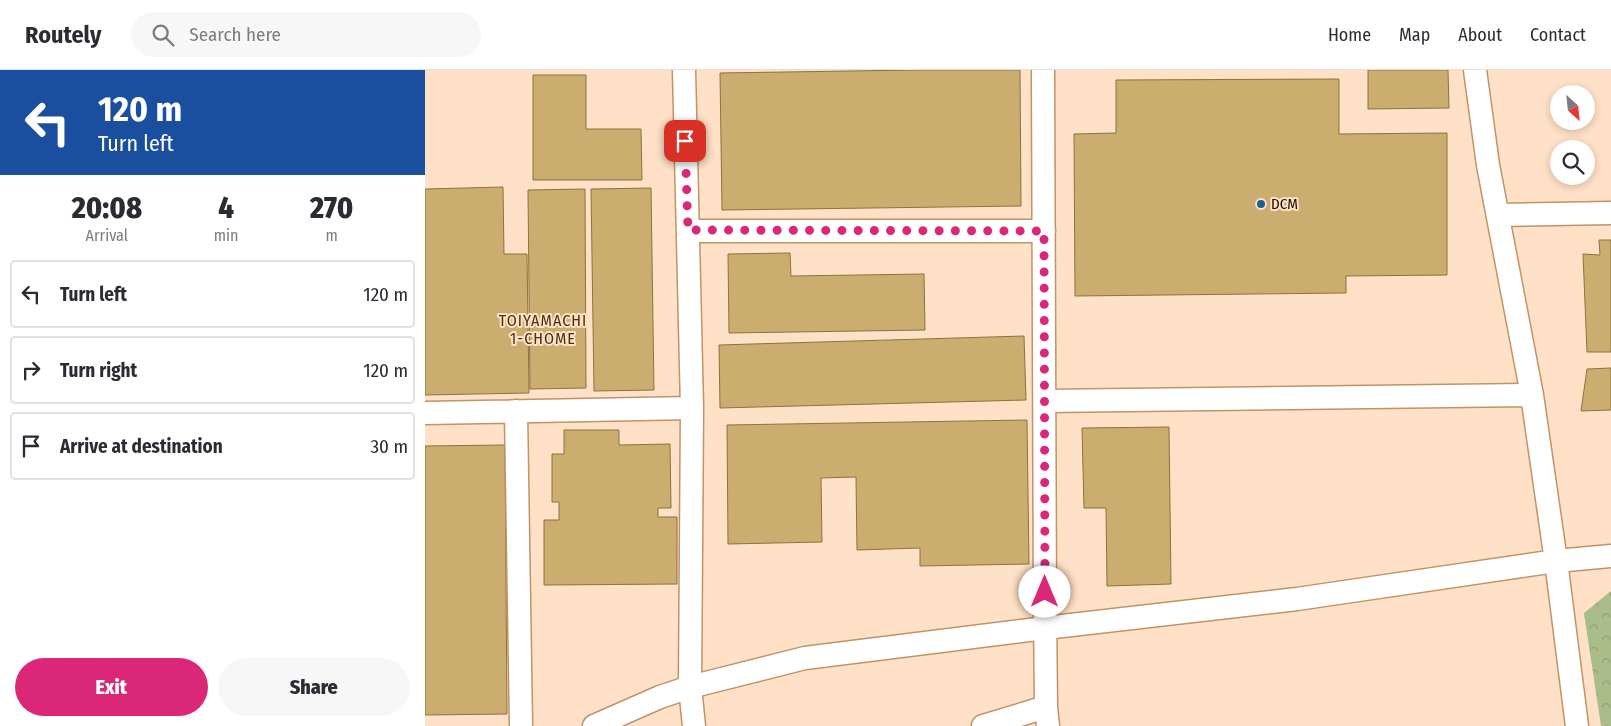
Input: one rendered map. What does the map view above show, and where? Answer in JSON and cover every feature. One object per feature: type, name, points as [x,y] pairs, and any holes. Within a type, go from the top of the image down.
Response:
[{"type":"street","points":[[684,70],[692,408],[691,687],[694,726]]},
{"type":"street","points":[[983,726],[1047,717],[1043,70]]},
{"type":"street","points":[[1475,70],[1488,165],[1532,395],[1577,726]]},
{"type":"street","points":[[1499,215],[1611,213]]},
{"type":"street","points":[[688,230],[1044,231]]},
{"type":"street","points":[[1045,401],[1532,395]]},
{"type":"street","points":[[425,413],[692,408]]},
{"type":"street","points":[[515,411],[521,726]]},
{"type":"street","points":[[594,726],[660,697],[691,687],[805,658],[1297,599],[1556,561],[1611,556]]},
{"type":"green space","points":[[1611,591],[1611,726],[1601,726],[1584,613]]},
{"type":"building","points":[[1020,70],[1021,206],[722,210],[720,73]]},
{"type":"building","points":[[1368,70],[1448,70],[1449,108],[1368,109]]},
{"type":"building","points":[[533,75],[586,75],[586,129],[641,129],[642,180],[533,180]]},
{"type":"building","name":"DCM","points":[[1339,79],[1339,134],[1447,133],[1447,275],[1346,276],[1346,293],[1075,296],[1074,134],[1116,133],[1116,80]]},
{"type":"building","points":[[503,187],[504,254],[527,254],[529,393],[425,395],[425,189]]},
{"type":"building","points":[[651,188],[654,390],[594,391],[591,189]]},
{"type":"building","points":[[585,189],[586,388],[530,389],[528,190]]},
{"type":"building","points":[[1599,240],[1611,240],[1611,352],[1587,352],[1583,254],[1600,255]]},
{"type":"building","points":[[790,253],[791,276],[924,274],[925,330],[729,333],[728,254]]},
{"type":"building","points":[[1024,336],[1026,400],[720,408],[719,345]]},
{"type":"building","points":[[1611,368],[1611,410],[1581,411],[1587,369]]},
{"type":"building","points":[[1027,420],[1029,564],[920,566],[920,548],[857,550],[856,477],[821,478],[822,542],[728,544],[727,425]]},
{"type":"building","points":[[1169,427],[1171,584],[1107,586],[1106,508],[1084,508],[1082,428]]},
{"type":"building","points":[[564,430],[619,430],[619,445],[670,444],[671,508],[658,508],[658,517],[677,517],[677,584],[544,585],[544,520],[559,520],[559,502],[552,502],[552,454],[564,454]]},
{"type":"building","points":[[505,445],[507,714],[425,715],[425,446]]},
{"type":"place","name":"DCM","points":[[1261,204]]},
{"type":"district","name":"TOIYAMACHI 1-CHOME","points":[[543,329]]},
{"type":"route","points":[[685,141],[688,230],[1044,231],[1045,592]]}]
